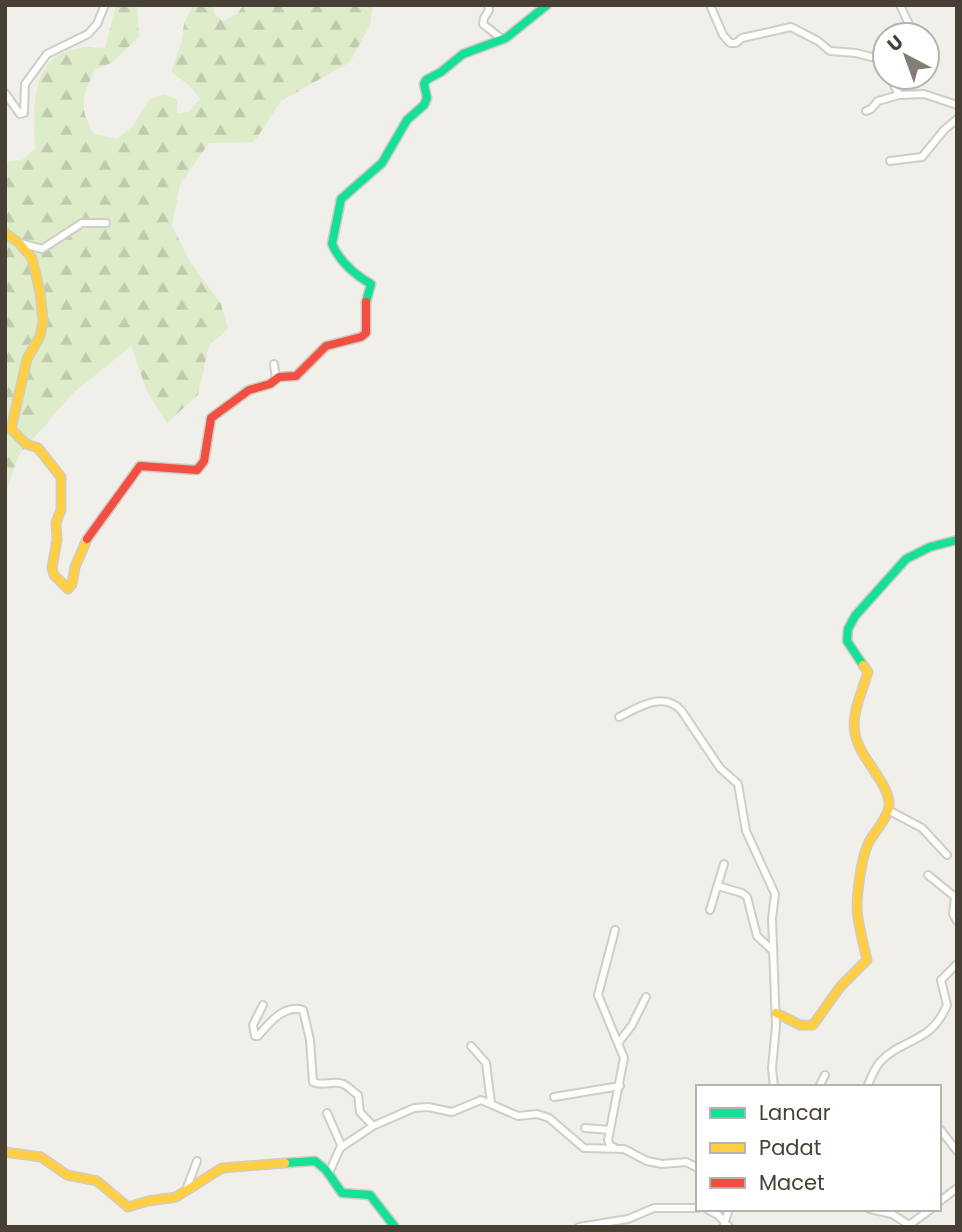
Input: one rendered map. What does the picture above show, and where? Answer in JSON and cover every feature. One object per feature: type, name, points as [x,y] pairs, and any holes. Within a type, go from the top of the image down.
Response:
[{"type":"street","points":[[5,93],[20,114],[24,113],[24,86],[47,54],[88,34],[100,20],[105,5]]},
{"type":"street","points":[[488,5],[489,10],[483,24],[503,40]]},
{"type":"street","points":[[5,233],[19,243],[32,258],[43,321],[40,336],[27,359],[11,429],[26,444],[38,448],[61,477],[61,503],[56,523],[57,540],[52,568],[54,575],[66,588],[72,584],[75,564],[89,536],[139,466],[197,470],[204,461],[212,416],[249,390],[270,384],[276,378],[296,376],[326,346],[361,337],[366,332],[366,298],[371,284],[355,275],[332,244],[340,201],[382,163],[407,120],[424,104],[427,96],[424,82],[427,78],[441,72],[463,54],[503,40],[547,5]]},
{"type":"street","points":[[710,5],[723,35],[730,43],[791,27],[818,41],[830,51],[856,52],[871,57]]},
{"type":"street","points":[[900,5],[907,21]]},
{"type":"street","points":[[897,91],[899,95]]},
{"type":"street","points":[[866,111],[878,101],[899,95],[925,94],[957,105]]},
{"type":"street","points":[[890,161],[922,157],[942,131],[957,119]]},
{"type":"street","points":[[19,243],[42,249],[82,223],[106,223]]},
{"type":"street","points":[[274,364],[276,378]]},
{"type":"street","points":[[776,1013],[800,1028],[814,1024],[840,988],[865,963],[867,956],[857,915],[860,875],[868,841],[888,810],[889,800],[886,790],[857,743],[854,717],[868,672],[850,647],[848,628],[906,558],[934,545],[957,540]]},
{"type":"street","points":[[619,717],[652,702],[673,703],[681,710],[721,770],[737,782],[746,831],[775,894],[772,914],[776,1013],[774,1085]]},
{"type":"street","points":[[888,810],[916,823],[947,855]]},
{"type":"street","points":[[710,911],[724,864]]},
{"type":"street","points":[[928,876],[955,897],[953,914],[957,921]]},
{"type":"street","points":[[718,887],[746,895],[757,936],[772,951]]},
{"type":"street","points":[[615,930],[598,995],[624,1058],[608,1142],[616,1148]]},
{"type":"street","points":[[868,1085],[880,1062],[919,1039],[937,1022],[947,1006],[941,980],[957,964]]},
{"type":"street","points":[[619,1042],[632,1025],[646,997]]},
{"type":"street","points":[[263,1005],[253,1025],[255,1036],[288,1010],[303,1010],[310,1040],[313,1082],[316,1085],[337,1083],[358,1095],[360,1112],[373,1126]]},
{"type":"street","points":[[471,1046],[486,1063],[491,1103]]},
{"type":"street","points":[[820,1085],[825,1075]]},
{"type":"street","points":[[554,1097],[620,1086]]},
{"type":"street","points":[[329,1174],[342,1146],[373,1126],[418,1108],[428,1107],[452,1112],[479,1100],[518,1116],[537,1114],[549,1118],[582,1148],[616,1148],[627,1150],[651,1162],[687,1162],[696,1167]]},
{"type":"street","points":[[327,1113],[342,1146]]},
{"type":"street","points":[[585,1128],[610,1130]]},
{"type":"street","points":[[941,1131],[957,1151]]},
{"type":"street","points":[[5,1152],[41,1157],[67,1175],[97,1181],[126,1207],[170,1199],[216,1170],[227,1167],[313,1161],[323,1166],[342,1193],[363,1193],[371,1196],[395,1227]]},
{"type":"street","points":[[185,1192],[197,1161]]},
{"type":"street","points":[[941,1200],[957,1188]]},
{"type":"street","points":[[579,1227],[628,1219],[654,1208],[696,1208]]},
{"type":"street","points":[[709,1211],[726,1225]]},
{"type":"street","points":[[879,1211],[892,1214],[910,1225],[928,1211]]},
{"type":"green space","points":[[116,5],[137,5],[139,37],[111,63],[95,70],[85,95],[84,109],[94,134],[117,139],[133,126],[149,100],[164,94],[177,100],[177,114],[188,112],[200,99],[190,86],[171,72],[181,45],[184,24],[193,5],[214,5],[214,14],[223,21],[237,14],[244,5],[373,5],[370,25],[350,62],[281,101],[254,142],[209,143],[180,184],[172,226],[191,263],[221,304],[228,329],[209,345],[198,395],[167,423],[147,391],[131,346],[72,394],[19,455],[5,494],[5,162],[22,160],[35,149],[37,90],[42,74],[50,62],[63,53],[81,48],[105,48]]},
{"type":"traffic: fast","points":[[366,302],[371,284],[339,257],[332,244],[341,199],[382,163],[407,120],[424,105],[427,98],[424,84],[426,80],[463,54],[506,38],[547,5]]},
{"type":"traffic: fast","points":[[863,665],[847,641],[848,629],[855,616],[906,559],[930,547],[957,540]]},
{"type":"traffic: fast","points":[[285,1163],[315,1161],[326,1170],[342,1193],[370,1195],[395,1227]]},
{"type":"traffic: slow","points":[[5,233],[19,243],[32,258],[43,321],[40,336],[27,359],[11,429],[26,444],[38,448],[61,477],[61,510],[56,523],[57,540],[52,568],[54,575],[68,589],[87,539]]},
{"type":"traffic: slow","points":[[776,1013],[800,1025],[813,1025],[840,987],[867,960],[858,918],[859,880],[868,844],[889,806],[885,789],[855,734],[856,711],[868,672],[863,665]]},
{"type":"traffic: slow","points":[[5,1152],[41,1157],[67,1175],[97,1181],[128,1207],[176,1197],[222,1168],[285,1163]]},
{"type":"traffic: jam","points":[[87,539],[140,466],[197,470],[204,461],[211,418],[249,390],[270,384],[279,377],[296,376],[326,346],[361,337],[366,333],[366,302]]}]
